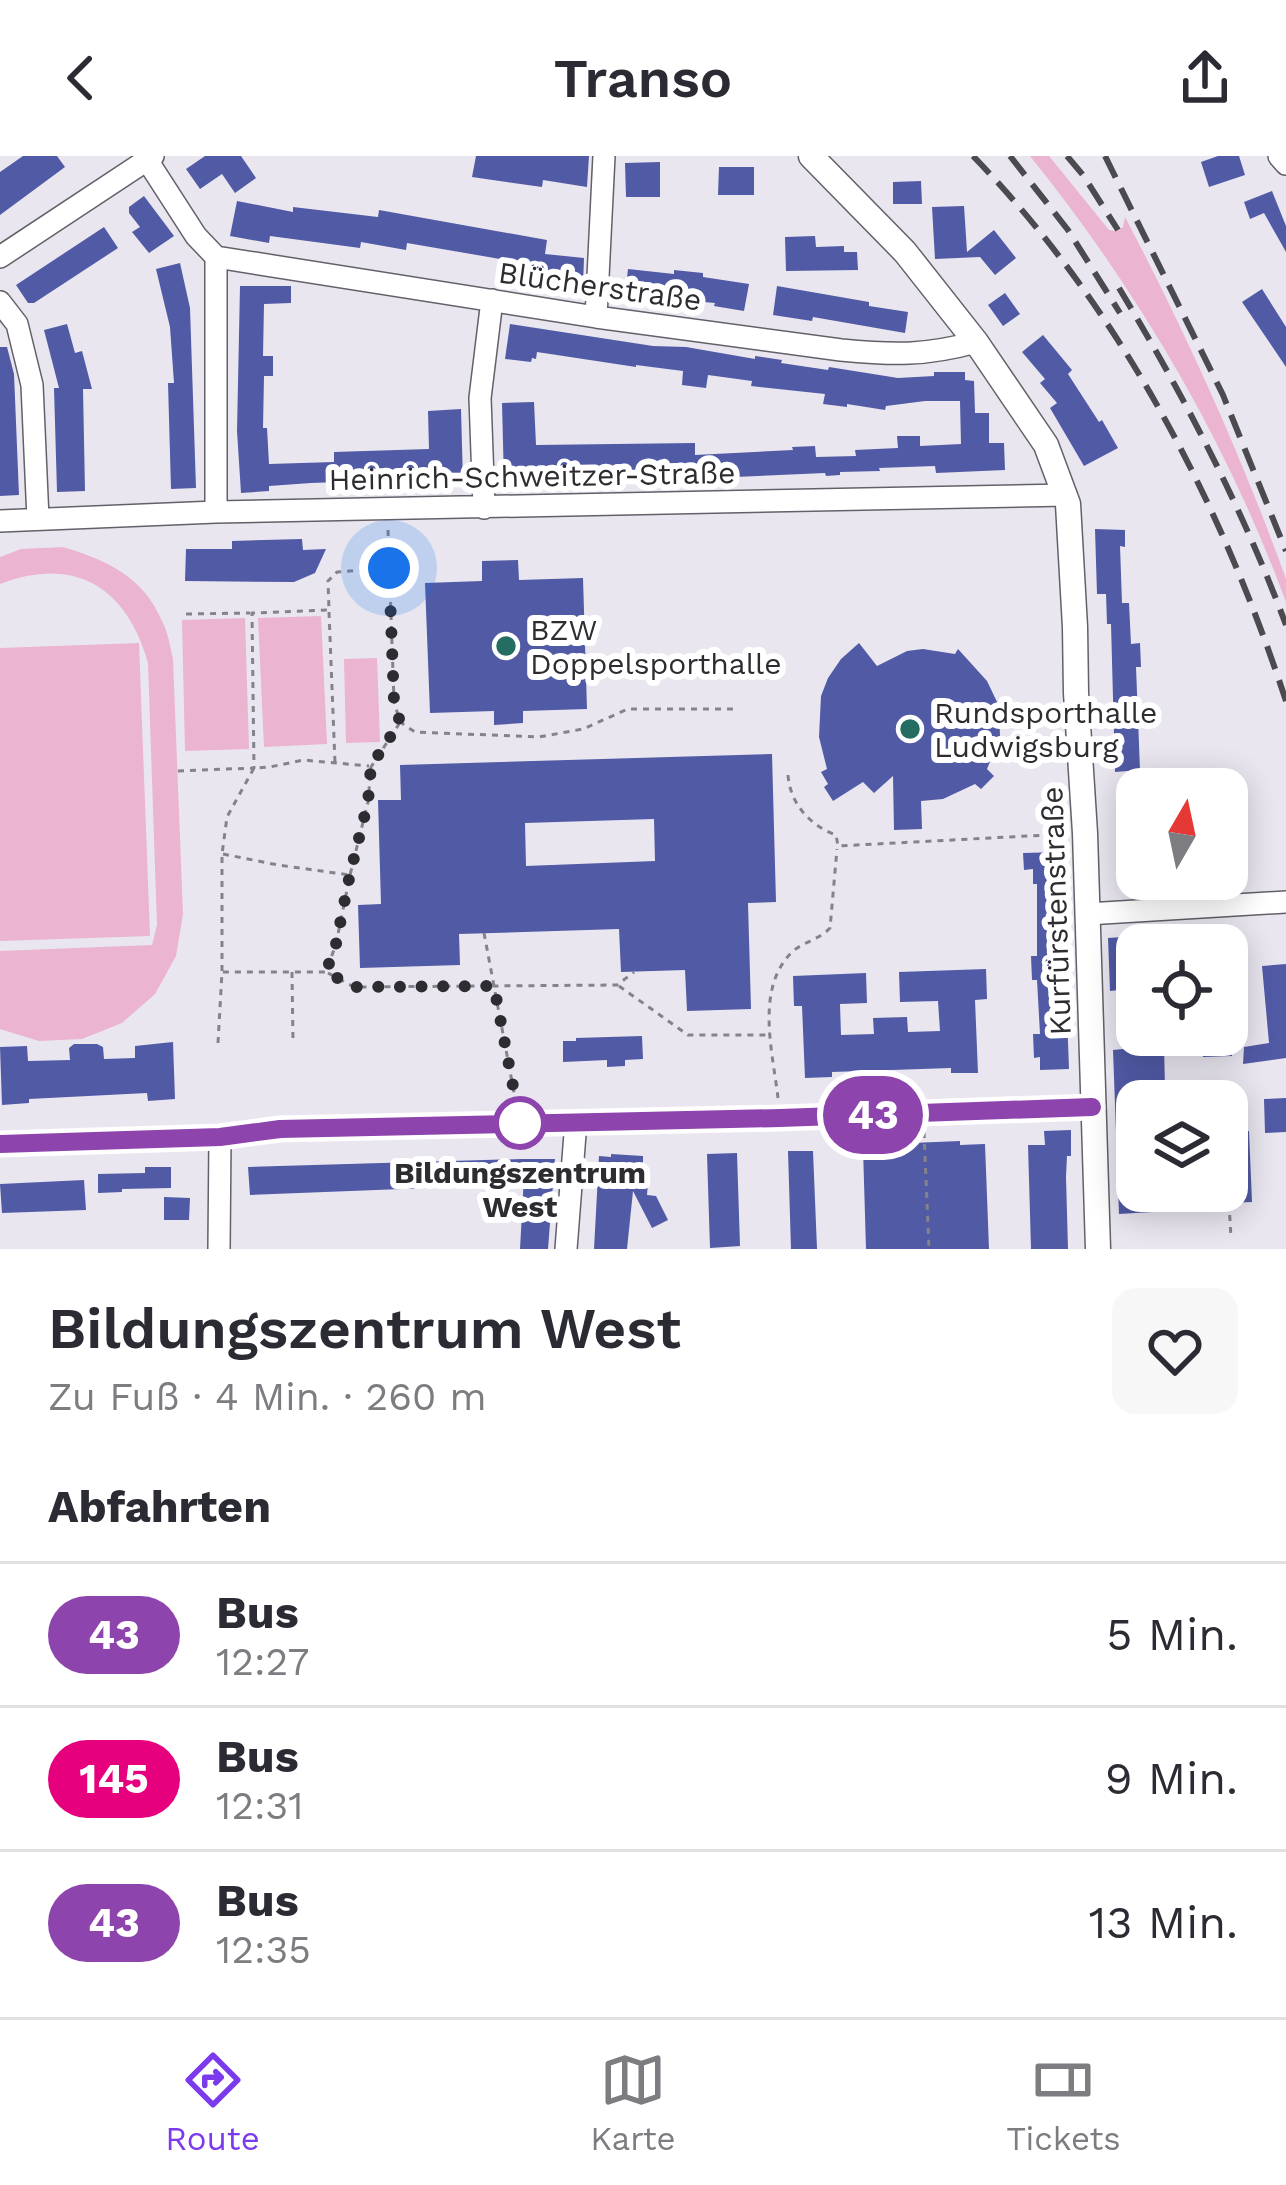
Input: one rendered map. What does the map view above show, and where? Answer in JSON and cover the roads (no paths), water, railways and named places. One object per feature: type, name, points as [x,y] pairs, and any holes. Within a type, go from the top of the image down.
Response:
[{"type":"street","points":[[596,317],[604,156]]},
{"type":"street","name":"Kurfürstenstraße","points":[[811,156],[905,251],[976,342],[1046,446],[1066,495],[1085,833],[1098,1249]]},
{"type":"street","points":[[1279,156],[1286,164]]},
{"type":"street","points":[[0,257],[150,158],[196,236],[217,257],[216,512]]},
{"type":"street","name":"Blücherstraße","points":[[217,257],[596,317],[882,354],[936,353],[976,342]]},
{"type":"street","points":[[484,508],[480,398],[492,301]]},
{"type":"street","points":[[0,302],[16,325],[32,385],[38,519]]},
{"type":"street","name":"Heinrich-Schweitzer-Straße","points":[[0,521],[216,512],[1066,495]]},
{"type":"street","points":[[1088,914],[1286,902]]},
{"type":"street","points":[[0,1144],[220,1137],[280,1129],[1092,1107]]},
{"type":"street","points":[[566,1249],[576,1121]]},
{"type":"street","points":[[219,1249],[220,1137]]},
{"type":"railway","points":[[973,156],[1075,277],[1160,410],[1230,552],[1286,701]]},
{"type":"railway","points":[[1010,156],[1068,230],[1120,313]]},
{"type":"railway","points":[[1067,156],[1118,230]]},
{"type":"railway","points":[[1105,156],[1223,395],[1286,551]]},
{"type":"railway","points":[[1119,288],[1210,453],[1286,625]]},
{"type":"place","name":"BZW Doppelsporthalle","points":[[506,646]]},
{"type":"place","name":"Rundsporthalle Ludwigsburg","points":[[910,729]]},
{"type":"place","name":"Bildungszentrum West","points":[[520,1123]]}]
